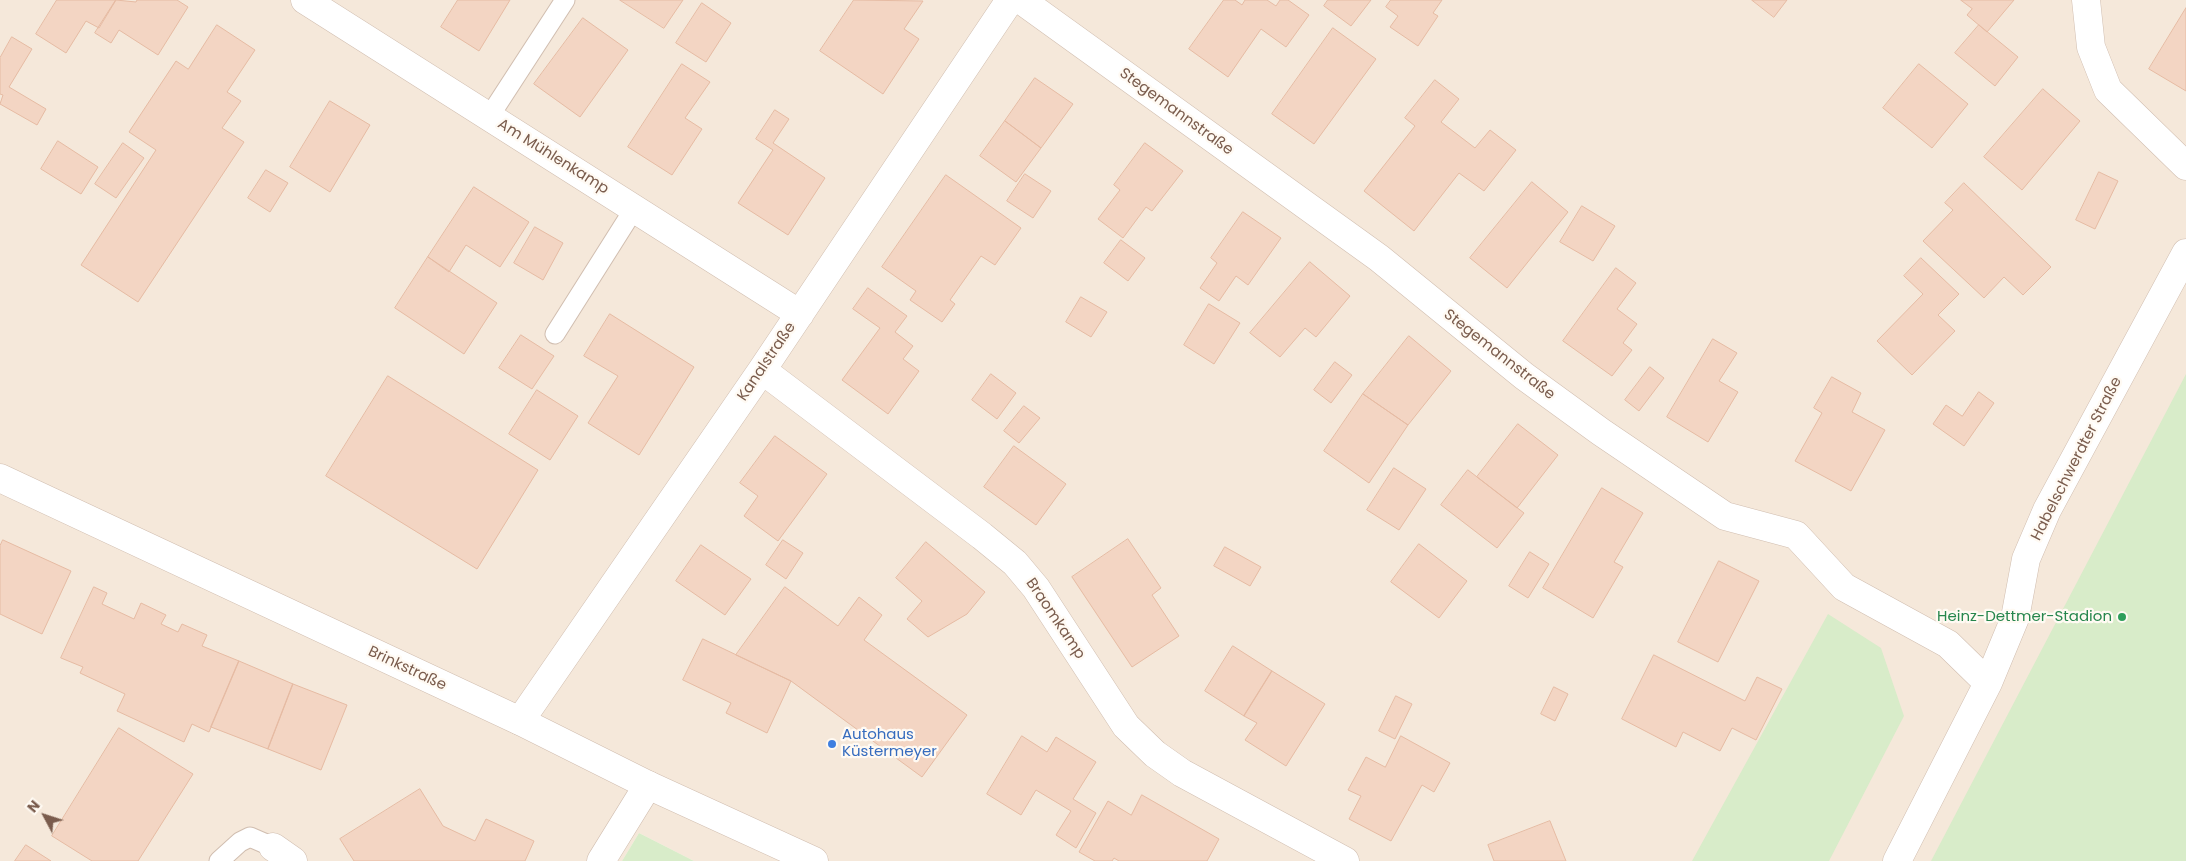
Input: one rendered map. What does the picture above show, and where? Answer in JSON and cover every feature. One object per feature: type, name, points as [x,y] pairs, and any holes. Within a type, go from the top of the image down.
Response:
[{"type":"street","name":"Am Mühlenkamp","points":[[305,0],[800,314]]},
{"type":"street","name":"Kanalstraße","points":[[520,720],[762,370],[1010,0]]},
{"type":"street","name":"Stegemannstraße","points":[[1021,0],[1378,258],[1524,376],[1601,432],[1724,516],[1796,535],[1844,587],[1948,644],[1988,683]]},
{"type":"street","points":[[2086,0],[2091,46],[2108,90],[2186,166]]},
{"type":"street","name":"Habelschwerdter Straße","points":[[1897,861],[1988,683],[2015,618],[2026,560],[2047,510],[2186,253]]},
{"type":"street","name":"Braomkamp","points":[[762,370],[1015,563],[1036,588],[1126,726],[1155,754],[1182,773],[1345,861]]},
{"type":"street","name":"Brinkstraße","points":[[0,478],[520,720],[648,785],[814,861]]},
{"type":"street","points":[[601,861],[648,785]]},
{"type":"lane","points":[[489,117],[564,0]]},
{"type":"lane","points":[[556,334],[634,209]]},
{"type":"lane","points":[[219,861],[240,842],[250,837],[283,854]]},
{"type":"shaded area","points":[[0,0],[2186,0],[2186,861],[694,861],[639,833],[622,861],[0,861]]},
{"type":"green space","name":"Heinz-Dettmer-Stadion","points":[[2186,374],[2186,861],[1931,861]]},
{"type":"green space","points":[[1828,614],[1881,648],[1904,716],[1829,861],[1692,861]]},
{"type":"green space","points":[[639,833],[694,861],[622,861]]},
{"type":"building","points":[[57,0],[116,0],[99,28],[86,21],[66,53],[36,34]]},
{"type":"building","points":[[116,0],[136,2],[137,0],[177,0],[188,7],[158,55],[119,30],[111,43],[95,33]]},
{"type":"building","points":[[458,0],[510,0],[479,51],[441,27]]},
{"type":"building","points":[[620,0],[683,0],[664,28]]},
{"type":"building","points":[[854,0],[923,1],[904,29],[919,39],[883,94],[820,51]]},
{"type":"building","points":[[1224,0],[1235,0],[1242,5],[1245,0],[1267,0],[1276,6],[1280,0],[1288,0],[1309,15],[1286,47],[1261,29],[1228,77],[1189,49]]},
{"type":"building","points":[[1328,0],[1371,0],[1351,26],[1324,6]]},
{"type":"building","points":[[1391,0],[1442,0],[1433,13],[1438,16],[1418,46],[1390,27],[1398,16],[1386,7]]},
{"type":"building","points":[[1752,0],[1787,0],[1774,17]]},
{"type":"building","points":[[1961,0],[2014,0],[1987,32],[1967,15],[1972,9]]},
{"type":"building","points":[[702,3],[731,23],[706,62],[676,43]]},
{"type":"building","points":[[2186,8],[2186,91],[2149,69]]},
{"type":"building","points":[[583,18],[628,50],[580,117],[534,84]]},
{"type":"building","points":[[217,25],[255,50],[227,92],[241,101],[222,128],[244,142],[138,302],[81,265],[156,150],[129,132],[176,61],[188,69]]},
{"type":"building","points":[[1979,25],[2018,57],[1995,86],[1955,53]]},
{"type":"building","points":[[1333,28],[1376,59],[1314,144],[1272,114]]},
{"type":"building","points":[[12,37],[32,49],[9,87],[46,109],[37,125],[0,104],[3,95],[0,94],[0,58]]},
{"type":"building","points":[[682,64],[710,82],[685,118],[702,129],[672,175],[628,147]]},
{"type":"building","points":[[1919,64],[1968,104],[1932,148],[1883,108]]},
{"type":"building","points":[[1035,78],[1073,104],[1041,148],[1005,121]]},
{"type":"building","points":[[1435,80],[1459,99],[1441,122],[1475,148],[1490,130],[1516,150],[1484,191],[1459,173],[1414,231],[1364,191],[1415,126],[1405,118]]},
{"type":"building","points":[[2043,89],[2080,121],[2022,190],[1984,157]]},
{"type":"building","points":[[330,101],[370,125],[330,192],[290,167]]},
{"type":"building","points":[[775,110],[789,119],[773,143],[825,178],[788,235],[738,203],[773,150],[756,139]]},
{"type":"building","points":[[1005,121],[1041,148],[1016,182],[980,156]]},
{"type":"building","points":[[58,141],[98,167],[81,194],[41,169]]},
{"type":"building","points":[[123,143],[144,158],[116,198],[95,184]]},
{"type":"building","points":[[1145,143],[1183,171],[1152,211],[1146,207],[1123,238],[1098,219],[1120,190],[1114,185]]},
{"type":"building","points":[[266,170],[288,183],[270,212],[248,198]]},
{"type":"building","points":[[2099,172],[2118,181],[2095,229],[2076,220]]},
{"type":"building","points":[[1025,174],[1051,191],[1033,218],[1007,201]]},
{"type":"building","points":[[946,175],[1021,228],[995,265],[981,256],[950,300],[955,304],[942,322],[910,300],[916,291],[882,267]]},
{"type":"building","points":[[1532,182],[1568,212],[1507,288],[1470,258]]},
{"type":"building","points":[[1964,183],[2051,267],[2023,295],[2004,277],[1984,298],[1923,241],[1953,210],[1945,203]]},
{"type":"building","points":[[474,187],[529,222],[500,267],[466,245],[449,272],[428,257]]},
{"type":"building","points":[[1582,206],[1615,226],[1593,261],[1560,242]]},
{"type":"building","points":[[1243,212],[1281,238],[1248,285],[1236,276],[1219,301],[1200,288],[1217,263],[1211,258]]},
{"type":"building","points":[[535,227],[563,243],[543,280],[514,263]]},
{"type":"building","points":[[1121,240],[1145,258],[1128,281],[1104,263]]},
{"type":"building","points":[[428,257],[497,303],[464,354],[395,308]]},
{"type":"building","points":[[1921,258],[1959,294],[1938,315],[1955,331],[1912,375],[1877,341],[1923,294],[1904,276]]},
{"type":"building","points":[[1310,262],[1350,296],[1316,337],[1305,328],[1280,357],[1250,333]]},
{"type":"building","points":[[1616,268],[1636,283],[1617,309],[1637,324],[1623,343],[1632,350],[1612,376],[1563,341]]},
{"type":"building","points":[[868,288],[907,316],[895,332],[913,346],[903,359],[919,371],[888,414],[842,380],[880,328],[853,309]]},
{"type":"building","points":[[1081,297],[1107,312],[1091,337],[1066,322]]},
{"type":"building","points":[[1209,304],[1240,323],[1214,364],[1184,345]]},
{"type":"building","points":[[610,314],[694,367],[639,455],[588,423],[618,376],[584,356]]},
{"type":"building","points":[[521,335],[554,356],[532,389],[499,368]]},
{"type":"building","points":[[1409,336],[1451,371],[1408,425],[1363,394]]},
{"type":"building","points":[[1713,339],[1737,353],[1719,381],[1738,392],[1708,442],[1667,417]]},
{"type":"building","points":[[1335,362],[1352,375],[1331,403],[1314,390]]},
{"type":"building","points":[[1650,367],[1664,378],[1639,411],[1625,400]]},
{"type":"building","points":[[991,374],[1016,393],[997,419],[972,400]]},
{"type":"building","points":[[388,376],[538,470],[477,569],[326,476]]},
{"type":"building","points":[[1832,377],[1861,393],[1852,412],[1885,430],[1851,491],[1795,461],[1822,413],[1814,408]]},
{"type":"building","points":[[537,390],[578,416],[550,460],[509,434]]},
{"type":"building","points":[[1979,392],[1994,403],[1964,446],[1933,424],[1946,405],[1962,416]]},
{"type":"building","points":[[1363,394],[1408,425],[1369,483],[1324,451]]},
{"type":"building","points":[[1024,406],[1040,418],[1019,443],[1004,431]]},
{"type":"building","points":[[1518,424],[1558,455],[1517,508],[1477,477]]},
{"type":"building","points":[[775,436],[827,474],[778,541],[744,516],[758,496],[740,483]]},
{"type":"building","points":[[1014,446],[1066,484],[1036,525],[984,487]]},
{"type":"building","points":[[1394,468],[1426,489],[1399,530],[1367,510]]},
{"type":"building","points":[[1468,470],[1524,513],[1497,548],[1441,505]]},
{"type":"building","points":[[1602,488],[1643,513],[1614,562],[1623,567],[1593,618],[1543,588]]},
{"type":"building","points":[[1128,539],[1161,588],[1152,595],[1179,636],[1132,667],[1072,577]]},
{"type":"building","points":[[3,540],[71,571],[42,634],[0,614],[0,546]]},
{"type":"building","points":[[783,540],[803,553],[786,579],[766,565]]},
{"type":"building","points":[[926,542],[985,592],[967,614],[928,637],[907,619],[922,601],[896,578]]},
{"type":"building","points":[[1419,544],[1467,581],[1439,618],[1391,582]]},
{"type":"building","points":[[701,545],[751,579],[725,615],[676,581]]},
{"type":"building","points":[[1225,547],[1261,567],[1250,586],[1214,566]]},
{"type":"building","points":[[1530,552],[1549,564],[1528,598],[1509,586]]},
{"type":"building","points":[[1719,561],[1759,581],[1718,662],[1678,642]]},
{"type":"building","points":[[94,587],[107,593],[102,604],[134,619],[141,603],[166,615],[161,624],[178,632],[182,624],[207,635],[202,646],[239,661],[209,732],[192,724],[184,742],[117,711],[125,694],[80,673],[83,667],[61,658]]},
{"type":"building","points":[[785,587],[838,626],[859,597],[882,615],[864,640],[967,715],[922,777],[791,681],[736,655]]},
{"type":"building","points":[[703,639],[791,681],[767,733],[726,713],[731,703],[683,680]]},
{"type":"building","points":[[1233,646],[1272,671],[1244,716],[1205,691]]},
{"type":"building","points":[[1654,655],[1745,701],[1757,677],[1782,689],[1756,740],[1732,728],[1720,751],[1683,732],[1676,747],[1622,719]]},
{"type":"building","points":[[239,661],[293,684],[268,749],[211,727]]},
{"type":"building","points":[[1272,671],[1325,704],[1286,766],[1245,740],[1257,723],[1244,716]]},
{"type":"building","points":[[293,684],[347,705],[321,770],[268,749]]},
{"type":"building","points":[[1554,687],[1568,694],[1555,721],[1541,714]]},
{"type":"building","points":[[1396,696],[1412,704],[1395,739],[1379,731]]},
{"type":"building","points":[[119,728],[193,774],[138,861],[92,861],[52,836]]},
{"type":"building","points":[[1022,736],[1047,752],[1056,737],[1096,762],[1073,799],[1096,813],[1076,848],[1056,835],[1071,811],[1036,790],[1021,815],[987,794]]},
{"type":"building","points":[[1401,736],[1450,763],[1434,792],[1422,785],[1391,841],[1349,819],[1361,796],[1348,790],[1366,757],[1385,767]]},
{"type":"building","points":[[420,789],[443,826],[475,841],[486,819],[534,841],[525,861],[354,861],[340,839]]},
{"type":"building","points":[[1142,795],[1219,839],[1207,861],[1119,861],[1114,858],[1112,861],[1095,861],[1079,852],[1108,801],[1131,815]]},
{"type":"building","points":[[1550,821],[1566,861],[1494,861],[1488,845]]},
{"type":"building","points":[[26,845],[51,861],[15,861]]},
{"type":"place","name":"Heinz-Dettmer-Stadion","points":[[2122,617]]},
{"type":"place","name":"Autohaus Küstermeyer","points":[[832,744]]}]
